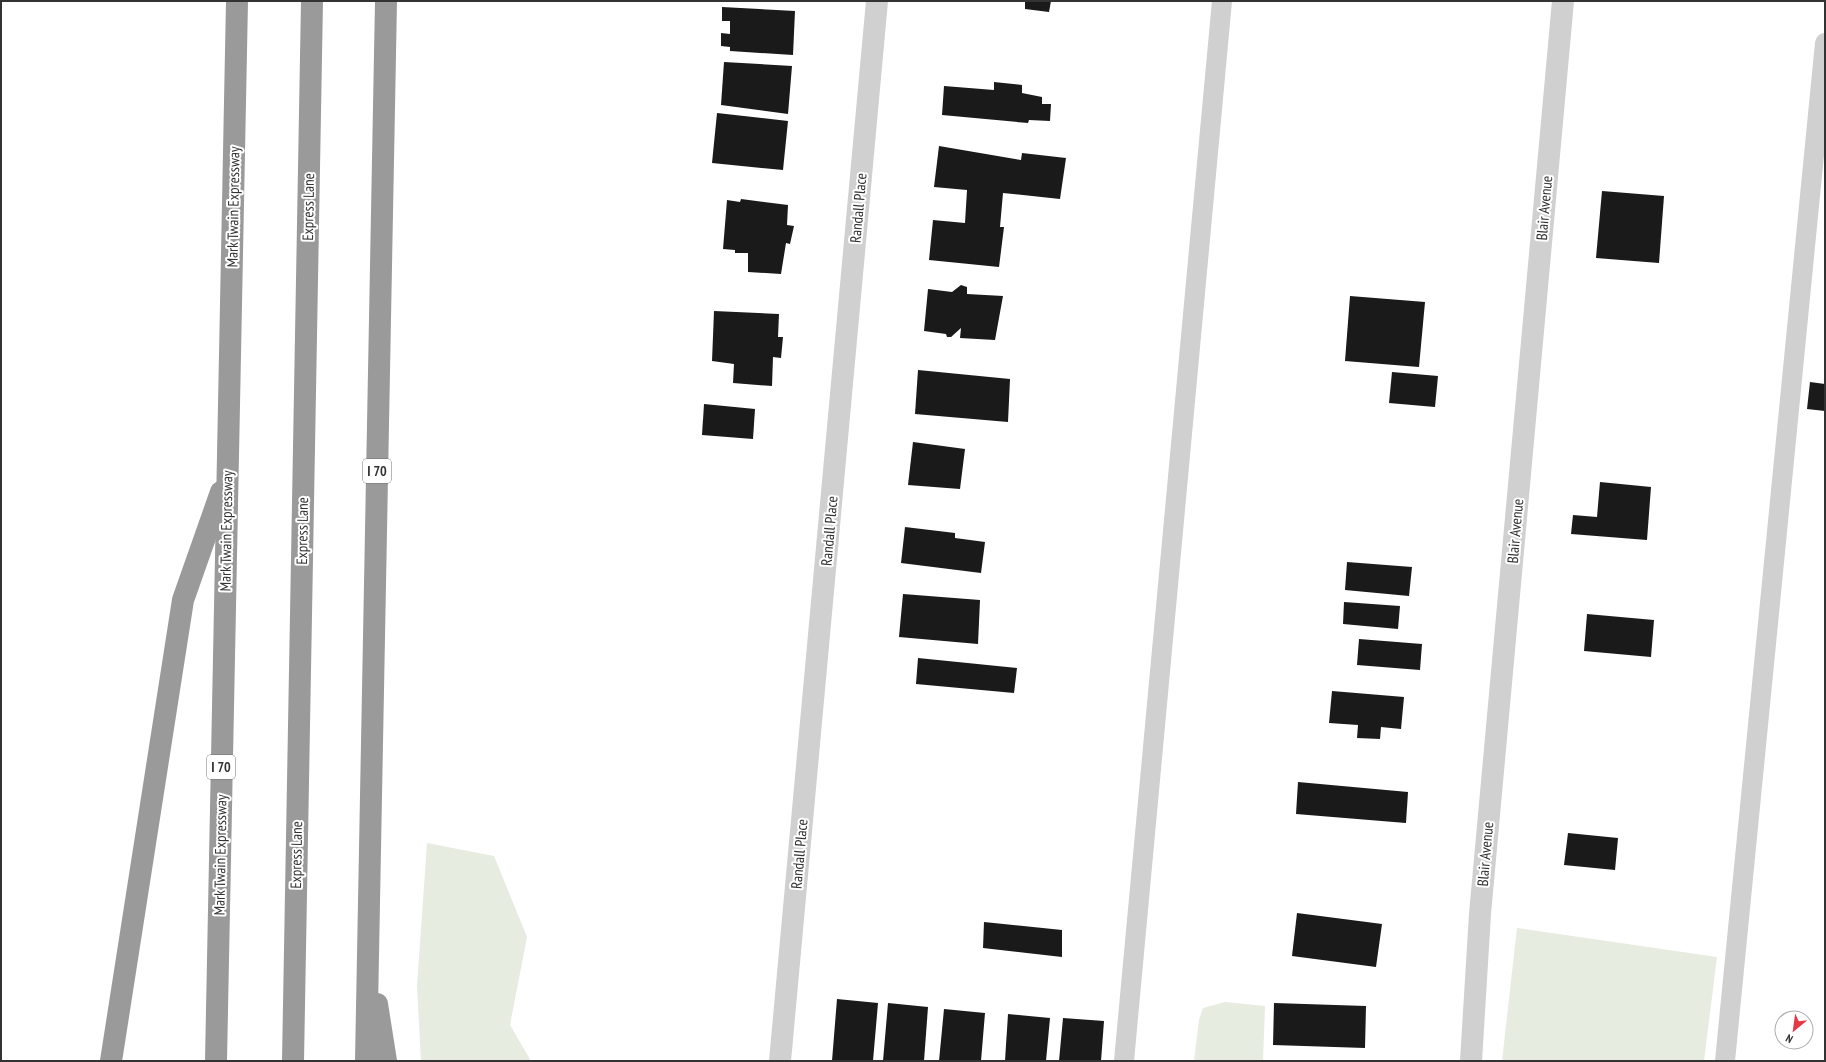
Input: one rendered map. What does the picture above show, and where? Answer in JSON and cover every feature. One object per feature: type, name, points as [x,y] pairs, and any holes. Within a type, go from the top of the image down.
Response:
[{"type":"highway","name":"Mark Twain Expressway","points":[[216,1061],[237,1]]},
{"type":"highway","name":"Express Lane","points":[[293,1061],[312,1]]},
{"type":"highway","name":"I 70","points":[[366,1061],[386,1]]},
{"type":"highway","points":[[111,1061],[183,600],[227,474]]},
{"type":"highway","points":[[368,942],[386,1061]]},
{"type":"street","name":"Randall Place","points":[[780,1061],[877,1]]},
{"type":"street","name":"Blair Avenue","points":[[1470,1061],[1480,914],[1563,1]]},
{"type":"lane","points":[[1124,1061],[1222,1]]},
{"type":"lane","points":[[1725,1061],[1825,43]]},
{"type":"shaded area","points":[[427,843],[494,856],[527,937],[510,1025],[531,1061],[421,1061],[417,986]]},
{"type":"shaded area","points":[[1517,928],[1717,957],[1704,1061],[1502,1061]]},
{"type":"shaded area","points":[[1225,1002],[1265,1006],[1263,1061],[1194,1061],[1199,1020],[1203,1008]]},
{"type":"building","points":[[1025,1],[1051,1],[1049,12],[1025,9]]},
{"type":"building","points":[[722,7],[795,11],[793,55],[730,51],[730,47],[721,46],[721,33],[730,34],[730,21],[722,21]]},
{"type":"building","points":[[724,62],[792,66],[788,114],[721,105]]},
{"type":"building","points":[[994,82],[1022,85],[1022,93],[1042,97],[1042,104],[1051,104],[1050,121],[1029,120],[1028,123],[942,115],[944,86],[994,90]]},
{"type":"building","points":[[717,113],[788,121],[783,170],[712,163]]},
{"type":"building","points":[[939,146],[1021,160],[1022,153],[1066,158],[1060,199],[1003,193],[1000,227],[1004,227],[999,267],[929,260],[933,220],[965,223],[967,190],[934,187]]},
{"type":"building","points":[[1602,191],[1664,196],[1659,263],[1596,258]]},
{"type":"building","points":[[741,199],[788,205],[787,225],[794,226],[790,244],[786,243],[781,274],[748,272],[748,253],[735,253],[735,250],[723,249],[727,200],[740,202]]},
{"type":"building","points":[[961,285],[967,287],[967,294],[1003,296],[995,340],[960,338],[961,328],[951,337],[947,337],[946,334],[924,331],[928,289],[952,292]]},
{"type":"building","points":[[1350,296],[1425,302],[1419,367],[1345,361]]},
{"type":"building","points":[[714,311],[779,314],[778,337],[783,337],[781,358],[773,357],[772,386],[733,383],[734,364],[712,361]]},
{"type":"building","points":[[918,370],[1010,379],[1008,422],[915,414]]},
{"type":"building","points":[[1392,372],[1438,376],[1435,407],[1389,403]]},
{"type":"building","points":[[1810,382],[1825,384],[1825,411],[1807,409]]},
{"type":"building","points":[[704,404],[755,409],[753,439],[702,435]]},
{"type":"building","points":[[913,442],[965,449],[960,489],[908,485]]},
{"type":"building","points":[[1600,482],[1651,487],[1647,540],[1571,534],[1573,515],[1597,517]]},
{"type":"building","points":[[905,527],[955,533],[955,538],[985,542],[981,573],[901,563]]},
{"type":"building","points":[[1347,562],[1412,567],[1409,596],[1345,590]]},
{"type":"building","points":[[903,594],[980,600],[978,644],[899,637]]},
{"type":"building","points":[[1344,602],[1400,606],[1398,629],[1343,624]]},
{"type":"building","points":[[1587,614],[1654,620],[1651,657],[1584,651]]},
{"type":"building","points":[[1359,639],[1422,644],[1420,670],[1357,665]]},
{"type":"building","points":[[918,658],[1017,668],[1014,693],[916,684]]},
{"type":"building","points":[[1332,691],[1404,697],[1401,729],[1381,727],[1380,739],[1357,738],[1358,725],[1329,723]]},
{"type":"building","points":[[1298,782],[1408,792],[1406,823],[1296,814]]},
{"type":"building","points":[[1568,833],[1618,838],[1615,870],[1564,865]]},
{"type":"building","points":[[1297,913],[1382,924],[1376,967],[1292,956]]},
{"type":"building","points":[[984,922],[1062,930],[1062,957],[983,948]]},
{"type":"building","points":[[837,999],[878,1003],[873,1061],[832,1061]]},
{"type":"building","points":[[888,1003],[928,1007],[924,1061],[883,1061]]},
{"type":"building","points":[[1274,1003],[1366,1006],[1365,1048],[1273,1045]]},
{"type":"building","points":[[944,1009],[985,1013],[981,1061],[939,1061]]},
{"type":"building","points":[[1008,1014],[1050,1018],[1046,1061],[1005,1061]]},
{"type":"building","points":[[1063,1018],[1104,1021],[1101,1061],[1059,1061]]}]
